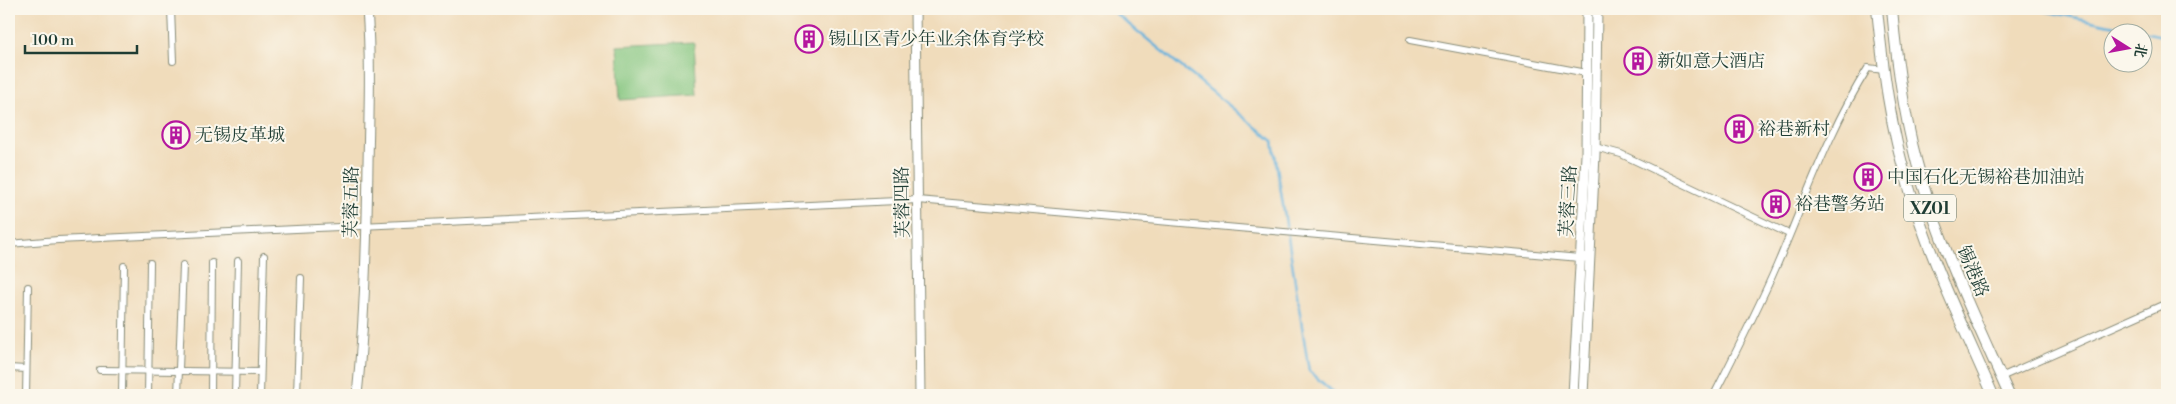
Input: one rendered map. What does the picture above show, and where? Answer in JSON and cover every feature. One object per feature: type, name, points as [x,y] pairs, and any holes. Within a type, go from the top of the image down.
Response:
[{"type":"main road","name":"芙蓉五路","points":[[357,395],[363,342],[367,227],[369,121],[367,9]]},
{"type":"main road","name":"芙蓉四路","points":[[915,9],[920,395]]},
{"type":"main road","name":"芙蓉三路","points":[[1583,395],[1588,73],[1587,9]]},
{"type":"main road","name":"芙蓉三路","points":[[1574,395],[1596,147],[1597,9]]},
{"type":"main road","name":"锡港路","points":[[1877,9],[1884,70],[1897,144],[1918,218],[1993,395]]},
{"type":"main road","name":"锡港路","points":[[1892,9],[1903,101],[1921,179],[1946,249],[2009,395]]},
{"type":"street","points":[[171,9],[173,61]]},
{"type":"street","points":[[1410,40],[1588,73]]},
{"type":"street","points":[[1714,395],[1748,328],[1848,100],[1868,68],[1884,70]]},
{"type":"street","points":[[1596,147],[1621,154],[1790,234]]},
{"type":"street","points":[[9,244],[918,200],[1586,259]]},
{"type":"street","points":[[260,395],[264,256]]},
{"type":"street","points":[[235,395],[238,261]]},
{"type":"street","points":[[148,395],[150,263]]},
{"type":"street","points":[[211,395],[212,263]]},
{"type":"street","points":[[178,395],[183,265]]},
{"type":"street","points":[[122,395],[124,266]]},
{"type":"street","points":[[297,395],[301,278]]},
{"type":"street","points":[[26,395],[28,287]]},
{"type":"street","points":[[2001,377],[2167,303]]},
{"type":"street","points":[[9,368],[26,369]]},
{"type":"street","points":[[100,370],[260,372]]},
{"type":"green space","points":[[694,42],[697,95],[620,100],[617,46]]},
{"type":"waterway","points":[[1110,9],[1273,141],[1309,371],[1336,395]]},
{"type":"waterway","points":[[2035,9],[2167,37]]},
{"type":"place","name":"锡山区青少年业余体育学校","points":[[809,39]]},
{"type":"place","name":"新如意大酒店","points":[[1638,61]]},
{"type":"place","name":"裕巷新村","points":[[1739,129]]},
{"type":"place","name":"无锡皮革城","points":[[176,135]]},
{"type":"place","name":"中国石化无锡裕巷加油站","points":[[1868,177]]},
{"type":"place","name":"裕巷警务站","points":[[1776,204]]}]
